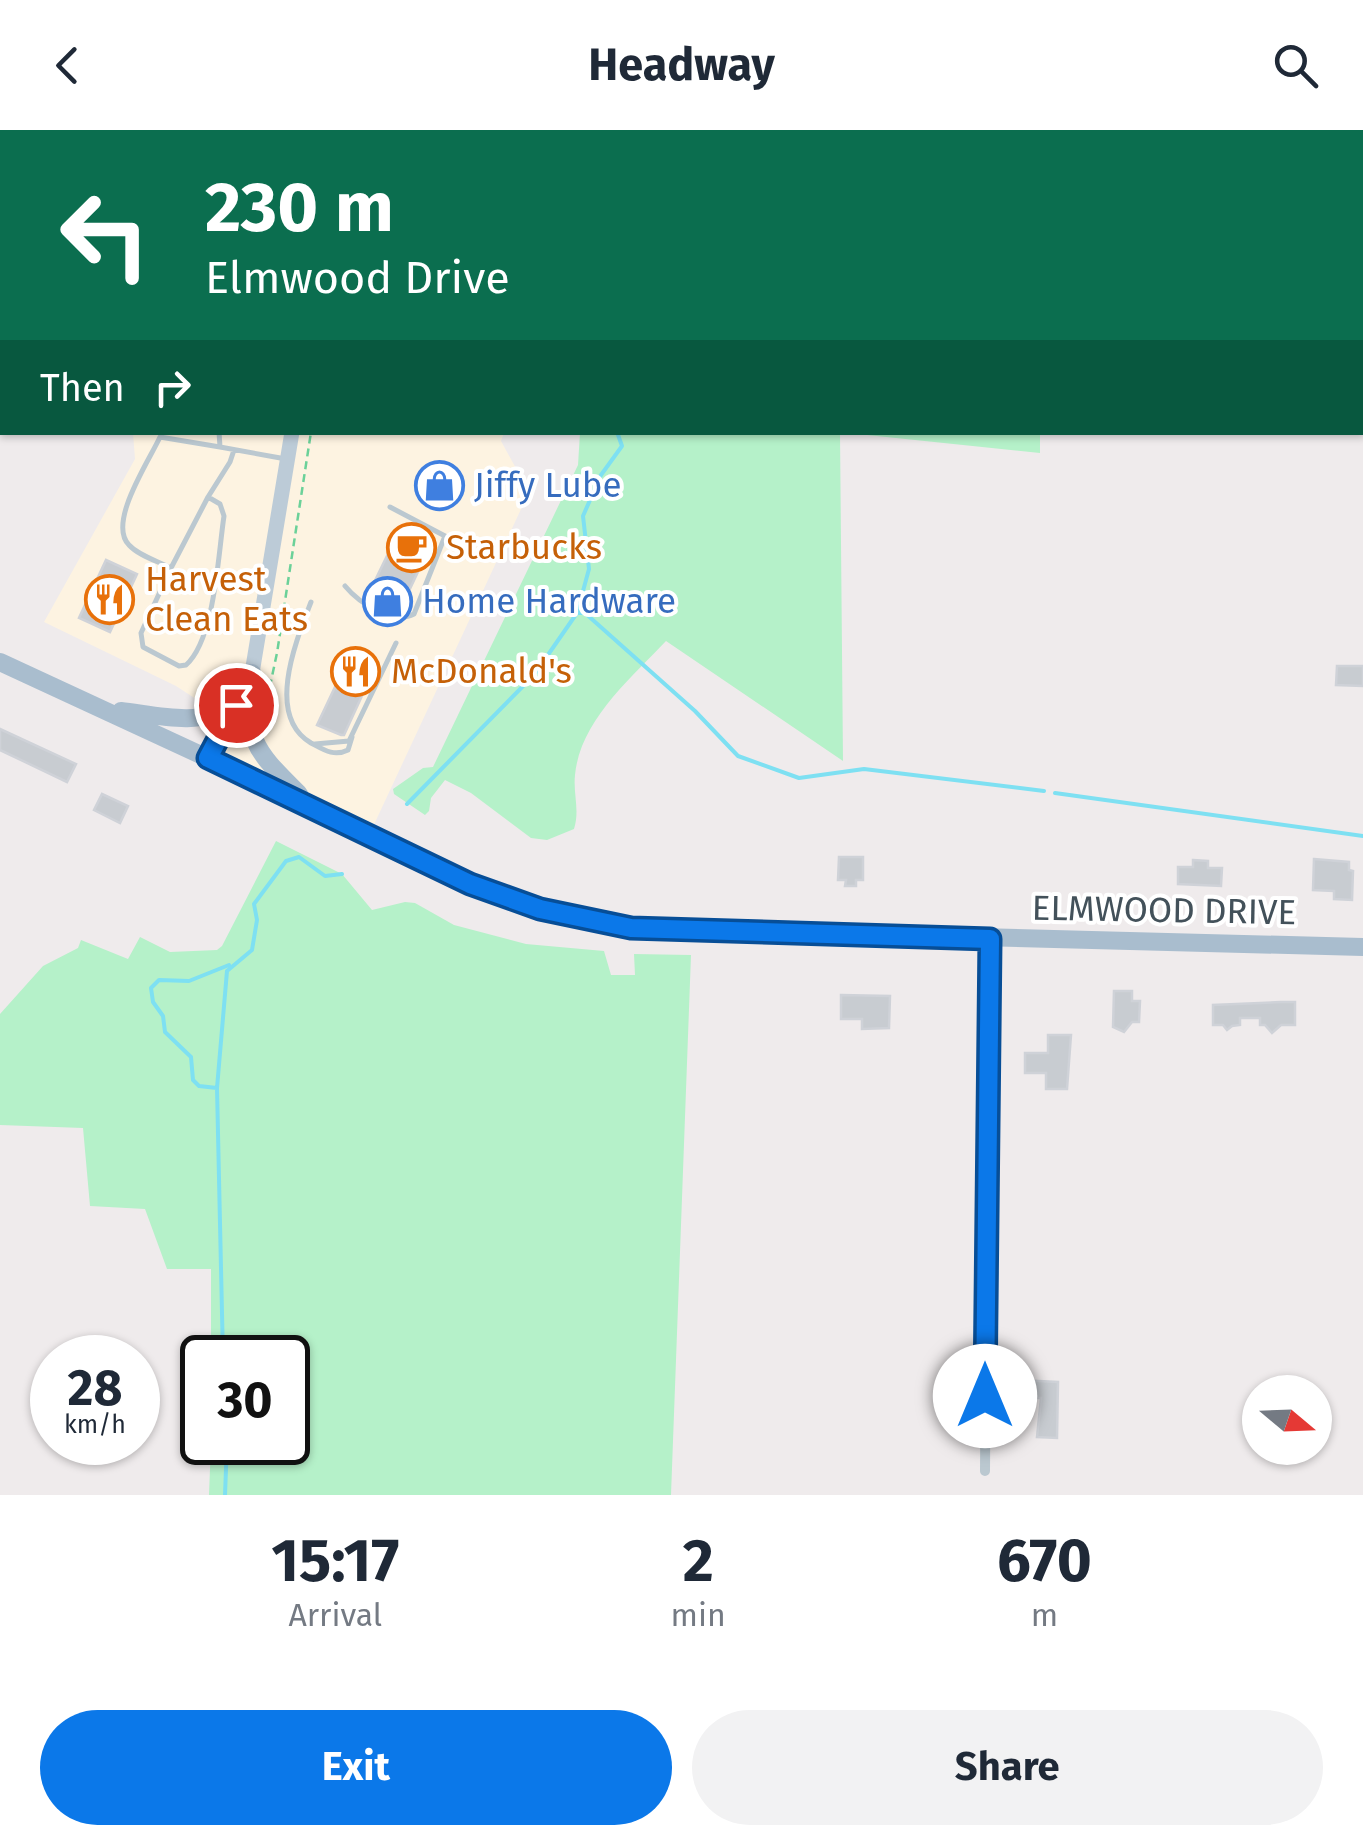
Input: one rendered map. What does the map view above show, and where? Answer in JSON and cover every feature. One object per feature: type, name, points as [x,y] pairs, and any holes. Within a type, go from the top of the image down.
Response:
[{"type":"main road","name":"ELMWOOD DRIVE","points":[[0,662],[470,884],[540,909],[631,928],[1363,947]]},
{"type":"main road","points":[[104,709],[170,716],[217,712],[227,706],[252,673]]},
{"type":"main road","points":[[252,673],[250,730],[256,749],[311,806]]},
{"type":"street","points":[[208,758],[252,673],[292,435]]},
{"type":"street","points":[[985,1470],[990,939]]},
{"type":"lane","points":[[218,435],[220,447]]},
{"type":"lane","points":[[171,568],[133,549],[122,534],[122,515],[160,437],[288,459]]},
{"type":"lane","points":[[208,497],[220,504],[224,516],[209,615],[196,654],[186,665],[179,666],[150,652],[140,640],[171,568],[208,497],[230,462],[234,450]]},
{"type":"lane","points":[[345,586],[354,597],[391,616],[409,618],[414,614],[445,536],[390,507]]},
{"type":"lane","points":[[311,602],[294,647],[287,710],[295,730],[312,744],[345,744],[352,737],[396,643]]},
{"type":"path","points":[[265,710],[278,653],[311,435]]},
{"type":"shaded area","points":[[133,435],[503,435],[501,441],[529,492],[371,831],[206,751],[222,716],[176,686],[44,622],[135,459]]},
{"type":"green space","points":[[580,435],[840,435],[843,761],[666,641],[623,685],[586,736],[575,775],[574,829],[547,840],[531,838],[471,793],[445,780],[431,798],[425,815],[394,794],[393,789],[423,768],[433,767],[578,465]]},
{"type":"green space","points":[[867,435],[1040,435],[1040,453]]},
{"type":"green space","points":[[276,841],[342,874],[372,910],[415,903],[454,925],[526,944],[604,951],[611,975],[635,975],[634,954],[691,955],[671,1495],[209,1495],[210,1465],[310,1465],[310,1335],[211,1335],[211,1269],[167,1269],[145,1209],[90,1206],[83,1128],[0,1125],[0,1014],[43,966],[78,948],[81,940],[128,959],[140,937],[170,952],[217,950]]},
{"type":"building","name":"Jiffy Lube","points":[[436,467],[454,476],[441,503],[424,495]]},
{"type":"building","points":[[401,527],[432,542],[397,610],[367,597]]},
{"type":"building","points":[[106,560],[137,574],[110,632],[79,618]]},
{"type":"building","points":[[352,651],[377,663],[341,735],[317,725]]},
{"type":"building","points":[[1337,666],[1363,666],[1363,686],[1336,685]]},
{"type":"building","points":[[0,729],[76,764],[67,782],[0,750]]},
{"type":"building","points":[[102,794],[128,806],[120,823],[94,810]]},
{"type":"building","points":[[839,857],[863,857],[863,880],[856,880],[856,886],[845,886],[846,880],[838,880]]},
{"type":"building","points":[[1314,859],[1349,862],[1349,870],[1353,871],[1352,900],[1334,899],[1334,891],[1313,890]]},
{"type":"building","points":[[1193,860],[1208,861],[1208,868],[1222,868],[1221,886],[1178,884],[1178,867],[1193,867]]},
{"type":"building","points":[[1114,991],[1132,991],[1132,1001],[1140,1001],[1139,1022],[1132,1022],[1124,1032],[1113,1027]]},
{"type":"building","points":[[841,995],[890,996],[889,1028],[862,1029],[862,1019],[841,1019]]},
{"type":"building","points":[[1295,1002],[1295,1025],[1281,1025],[1272,1033],[1260,1025],[1260,1018],[1240,1018],[1240,1025],[1227,1030],[1223,1025],[1213,1025],[1213,1005]]},
{"type":"building","points":[[1048,1035],[1071,1035],[1067,1089],[1046,1089],[1046,1073],[1025,1073],[1025,1053],[1048,1053]]},
{"type":"building","points":[[1018,1380],[1058,1382],[1057,1438],[1037,1437],[1041,1398],[1017,1398]]},
{"type":"waterway","points":[[407,804],[534,675],[577,613],[589,569],[583,516],[601,475],[622,446],[618,435]]},
{"type":"waterway","points":[[577,613],[585,613],[695,711],[738,756],[799,778],[864,769],[1044,791]]},
{"type":"waterway","points":[[1055,793],[1363,836]]},
{"type":"waterway","points":[[222,1335],[217,1088],[227,971],[252,950],[257,920],[254,904],[286,861],[299,857],[325,876],[342,874]]},
{"type":"waterway","points":[[217,1088],[199,1086],[193,1080],[191,1057],[165,1032],[151,988],[159,980],[189,981],[229,965]]},
{"type":"waterway","points":[[225,1495],[226,1465]]},
{"type":"place","name":"Jiffy Lube","points":[[439,485]]},
{"type":"place","name":"Starbucks","points":[[411,547]]},
{"type":"place","name":"Harvest Clean Eats","points":[[110,599]]},
{"type":"place","name":"Home Hardware","points":[[387,601]]},
{"type":"place","name":"McDonald's","points":[[356,671]]},
{"type":"route","points":[[236,705],[208,758],[470,884],[540,909],[631,928],[990,939],[985,1396]]}]
